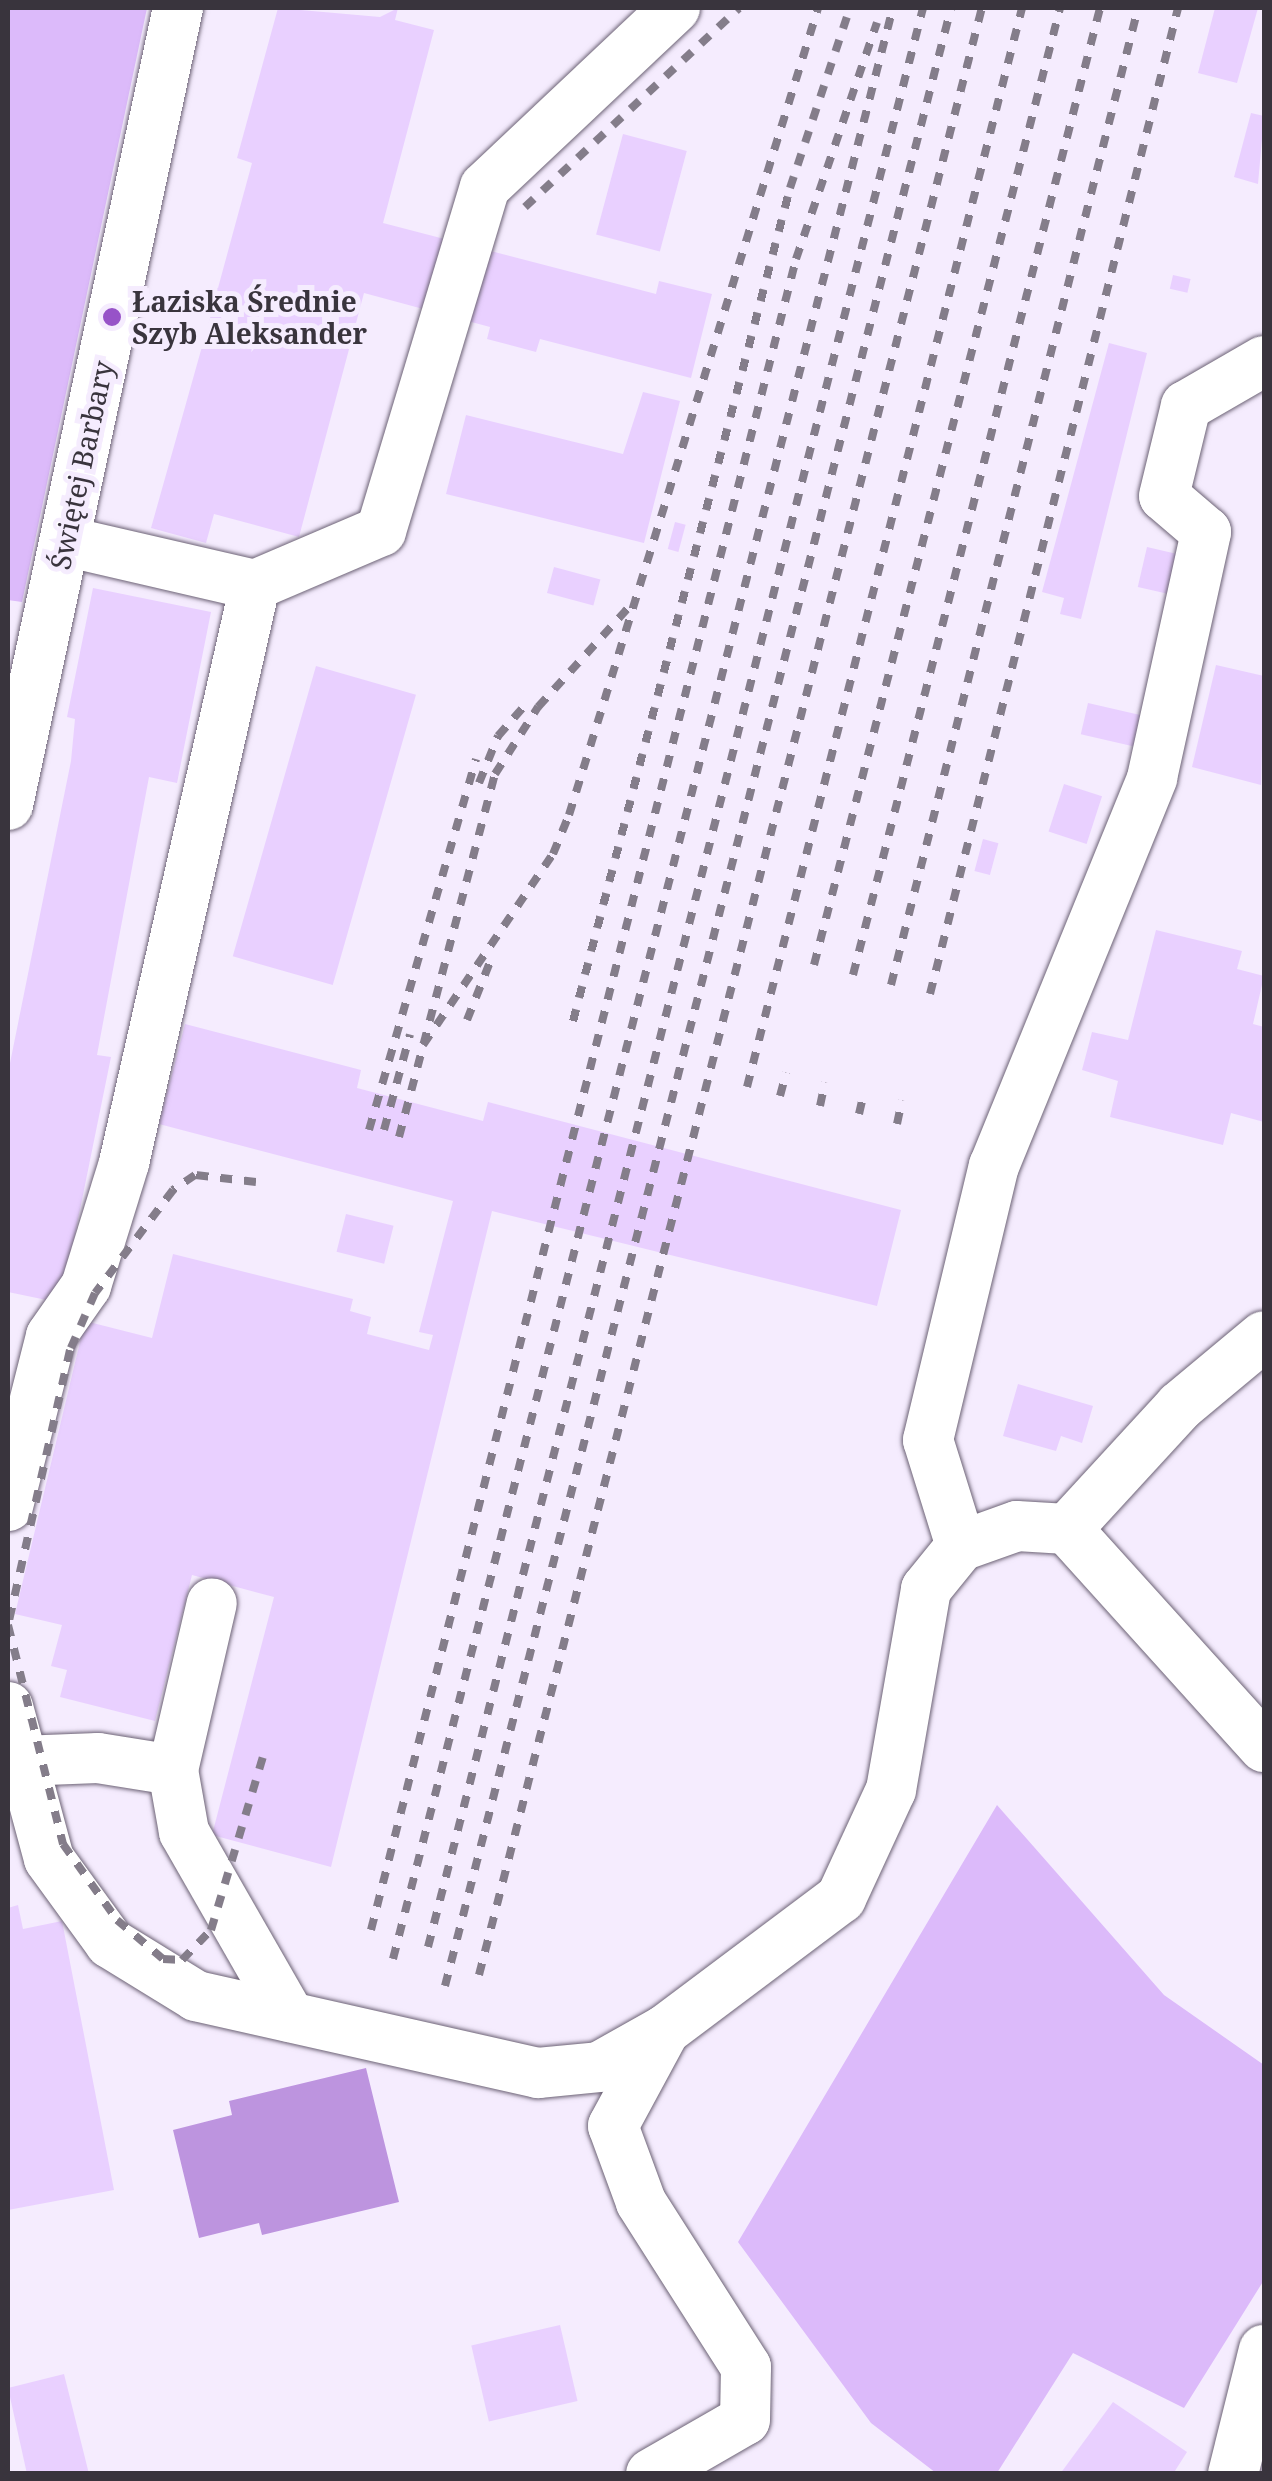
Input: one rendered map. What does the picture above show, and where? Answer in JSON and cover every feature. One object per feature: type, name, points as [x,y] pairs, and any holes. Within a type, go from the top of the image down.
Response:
[{"type":"street","name":"Świętej Barbary","points":[[8,805],[16,734],[65,541],[178,8]]},
{"type":"street","points":[[65,541],[255,585],[381,532],[485,187],[675,8]]},
{"type":"street","points":[[961,1546],[928,1440],[994,1166],[1152,778],[1206,532],[1164,496],[1186,406],[1264,360]]},
{"type":"street","points":[[8,1506],[51,1336],[86,1286],[124,1162],[255,585]]},
{"type":"street","points":[[1067,1529],[1180,1406],[1264,1336]]},
{"type":"street","points":[[8,1707],[20,1762],[50,1859],[110,1943],[196,1996],[538,2074],[600,2067],[664,2030],[840,1898],[891,1790],[926,1589],[961,1546],[1017,1526],[1067,1529],[1264,1747]]},
{"type":"street","points":[[212,1603],[173,1770],[184,1832],[290,2017]]},
{"type":"street","points":[[20,1762],[98,1758],[173,1770]]},
{"type":"street","points":[[651,2474],[745,2420],[746,2367],[641,2202],[613,2126],[664,2030]]},
{"type":"street","points":[[1233,2474],[1264,2350]]},
{"type":"shaded area","points":[[8,8],[147,8],[22,602],[8,600]]},
{"type":"shaded area","points":[[997,1805],[1164,1995],[1264,2065],[1264,2280],[1184,2408],[1073,2353],[997,2473],[936,2473],[871,2423],[738,2242]]},
{"type":"shaded area","points":[[366,2068],[399,2202],[262,2235],[259,2223],[199,2238],[173,2130],[232,2115],[229,2101]]},
{"type":"building","points":[[278,8],[380,17],[398,8],[395,20],[434,30],[383,223],[656,294],[659,281],[712,294],[691,378],[540,339],[536,352],[487,339],[490,327],[364,293],[299,537],[214,514],[206,543],[151,528],[212,311],[203,308],[209,286],[218,288],[252,163],[237,158]]},
{"type":"building","points":[[1215,8],[1258,8],[1237,83],[1198,73]]},
{"type":"building","points":[[1251,113],[1264,116],[1258,184],[1234,177]]},
{"type":"building","points":[[623,134],[687,151],[660,252],[596,234]]},
{"type":"building","points":[[1173,275],[1191,279],[1187,293],[1170,289]]},
{"type":"building","points":[[1109,343],[1147,353],[1081,619],[1060,614],[1064,598],[1042,592]]},
{"type":"building","points":[[643,392],[680,401],[644,543],[446,494],[466,415],[623,454]]},
{"type":"building","points":[[675,522],[686,525],[678,552],[668,549]]},
{"type":"building","points":[[1147,547],[1189,557],[1180,597],[1138,587]]},
{"type":"building","points":[[554,567],[600,579],[593,606],[547,593]]},
{"type":"building","points":[[93,588],[211,612],[177,783],[149,777],[97,1055],[111,1057],[61,1303],[8,1292],[8,1073],[71,761],[75,719],[67,717]]},
{"type":"building","points":[[1216,665],[1264,676],[1261,785],[1192,767]]},
{"type":"building","points":[[316,666],[416,695],[333,985],[233,956]]},
{"type":"building","points":[[1088,703],[1145,716],[1137,747],[1081,734]]},
{"type":"building","points":[[1064,784],[1102,796],[1087,844],[1049,832]]},
{"type":"building","points":[[983,839],[998,843],[990,875],[974,871]]},
{"type":"building","points":[[1156,930],[1242,951],[1237,969],[1264,976],[1253,1024],[1264,1027],[1264,1122],[1231,1113],[1223,1145],[1110,1117],[1118,1081],[1082,1070],[1092,1032],[1128,1040]]},
{"type":"building","points":[[185,1024],[361,1070],[357,1088],[483,1121],[488,1102],[901,1210],[877,1306],[492,1211],[331,1867],[212,1835],[274,1597],[192,1575],[155,1721],[60,1697],[67,1670],[51,1666],[62,1625],[15,1614],[85,1321],[152,1338],[173,1254],[353,1299],[350,1311],[371,1317],[367,1334],[429,1350],[433,1335],[419,1332],[453,1201],[159,1124]]},
{"type":"building","points":[[346,1214],[394,1226],[384,1264],[337,1252]]},
{"type":"building","points":[[1018,1384],[1093,1406],[1082,1443],[1061,1436],[1056,1451],[1003,1436]]},
{"type":"building","points":[[18,1905],[23,1929],[62,1921],[114,2190],[8,2210],[8,1908]]},
{"type":"building","points":[[560,2325],[578,2401],[489,2421],[471,2345]]},
{"type":"building","points":[[64,2374],[89,2474],[27,2474],[8,2388]]},
{"type":"building","points":[[1113,2402],[1187,2452],[1173,2474],[1060,2474]]},
{"type":"railway","points":[[525,207],[739,8]]},
{"type":"railway","points":[[423,1045],[553,854],[569,815],[818,8]]},
{"type":"railway","points":[[573,1021],[790,188],[850,8]]},
{"type":"railway","points":[[393,1959],[893,8]]},
{"type":"railway","points":[[428,1947],[923,8]]},
{"type":"railway","points":[[445,1986],[951,8]]},
{"type":"railway","points":[[479,1975],[982,8]]},
{"type":"railway","points":[[747,1087],[1022,8]]},
{"type":"railway","points":[[814,965],[1060,8]]},
{"type":"railway","points":[[853,975],[1100,8]]},
{"type":"railway","points":[[891,985],[1138,8]]},
{"type":"railway","points":[[930,994],[1178,8]]},
{"type":"railway","points":[[371,1930],[796,259],[877,22]]},
{"type":"railway","points":[[399,1137],[495,774],[538,707],[630,606]]},
{"type":"railway","points":[[479,783],[498,736],[527,703]]},
{"type":"railway","points":[[369,1130],[476,759]]},
{"type":"railway","points":[[467,1020],[492,957]]},
{"type":"railway","points":[[384,1130],[410,1034]]},
{"type":"railway","points":[[780,1096],[786,1073]]},
{"type":"railway","points":[[820,1106],[825,1083]]},
{"type":"railway","points":[[859,1114],[864,1092]]},
{"type":"railway","points":[[897,1124],[902,1101]]},
{"type":"railway","points":[[256,1182],[195,1175],[173,1190],[95,1293],[70,1350],[8,1625],[63,1844],[117,1920],[163,1959],[182,1960],[211,1930],[265,1750]]},
{"type":"place","name":"Łaziska Średnie Szyb Aleksander","points":[[112,317]]}]
